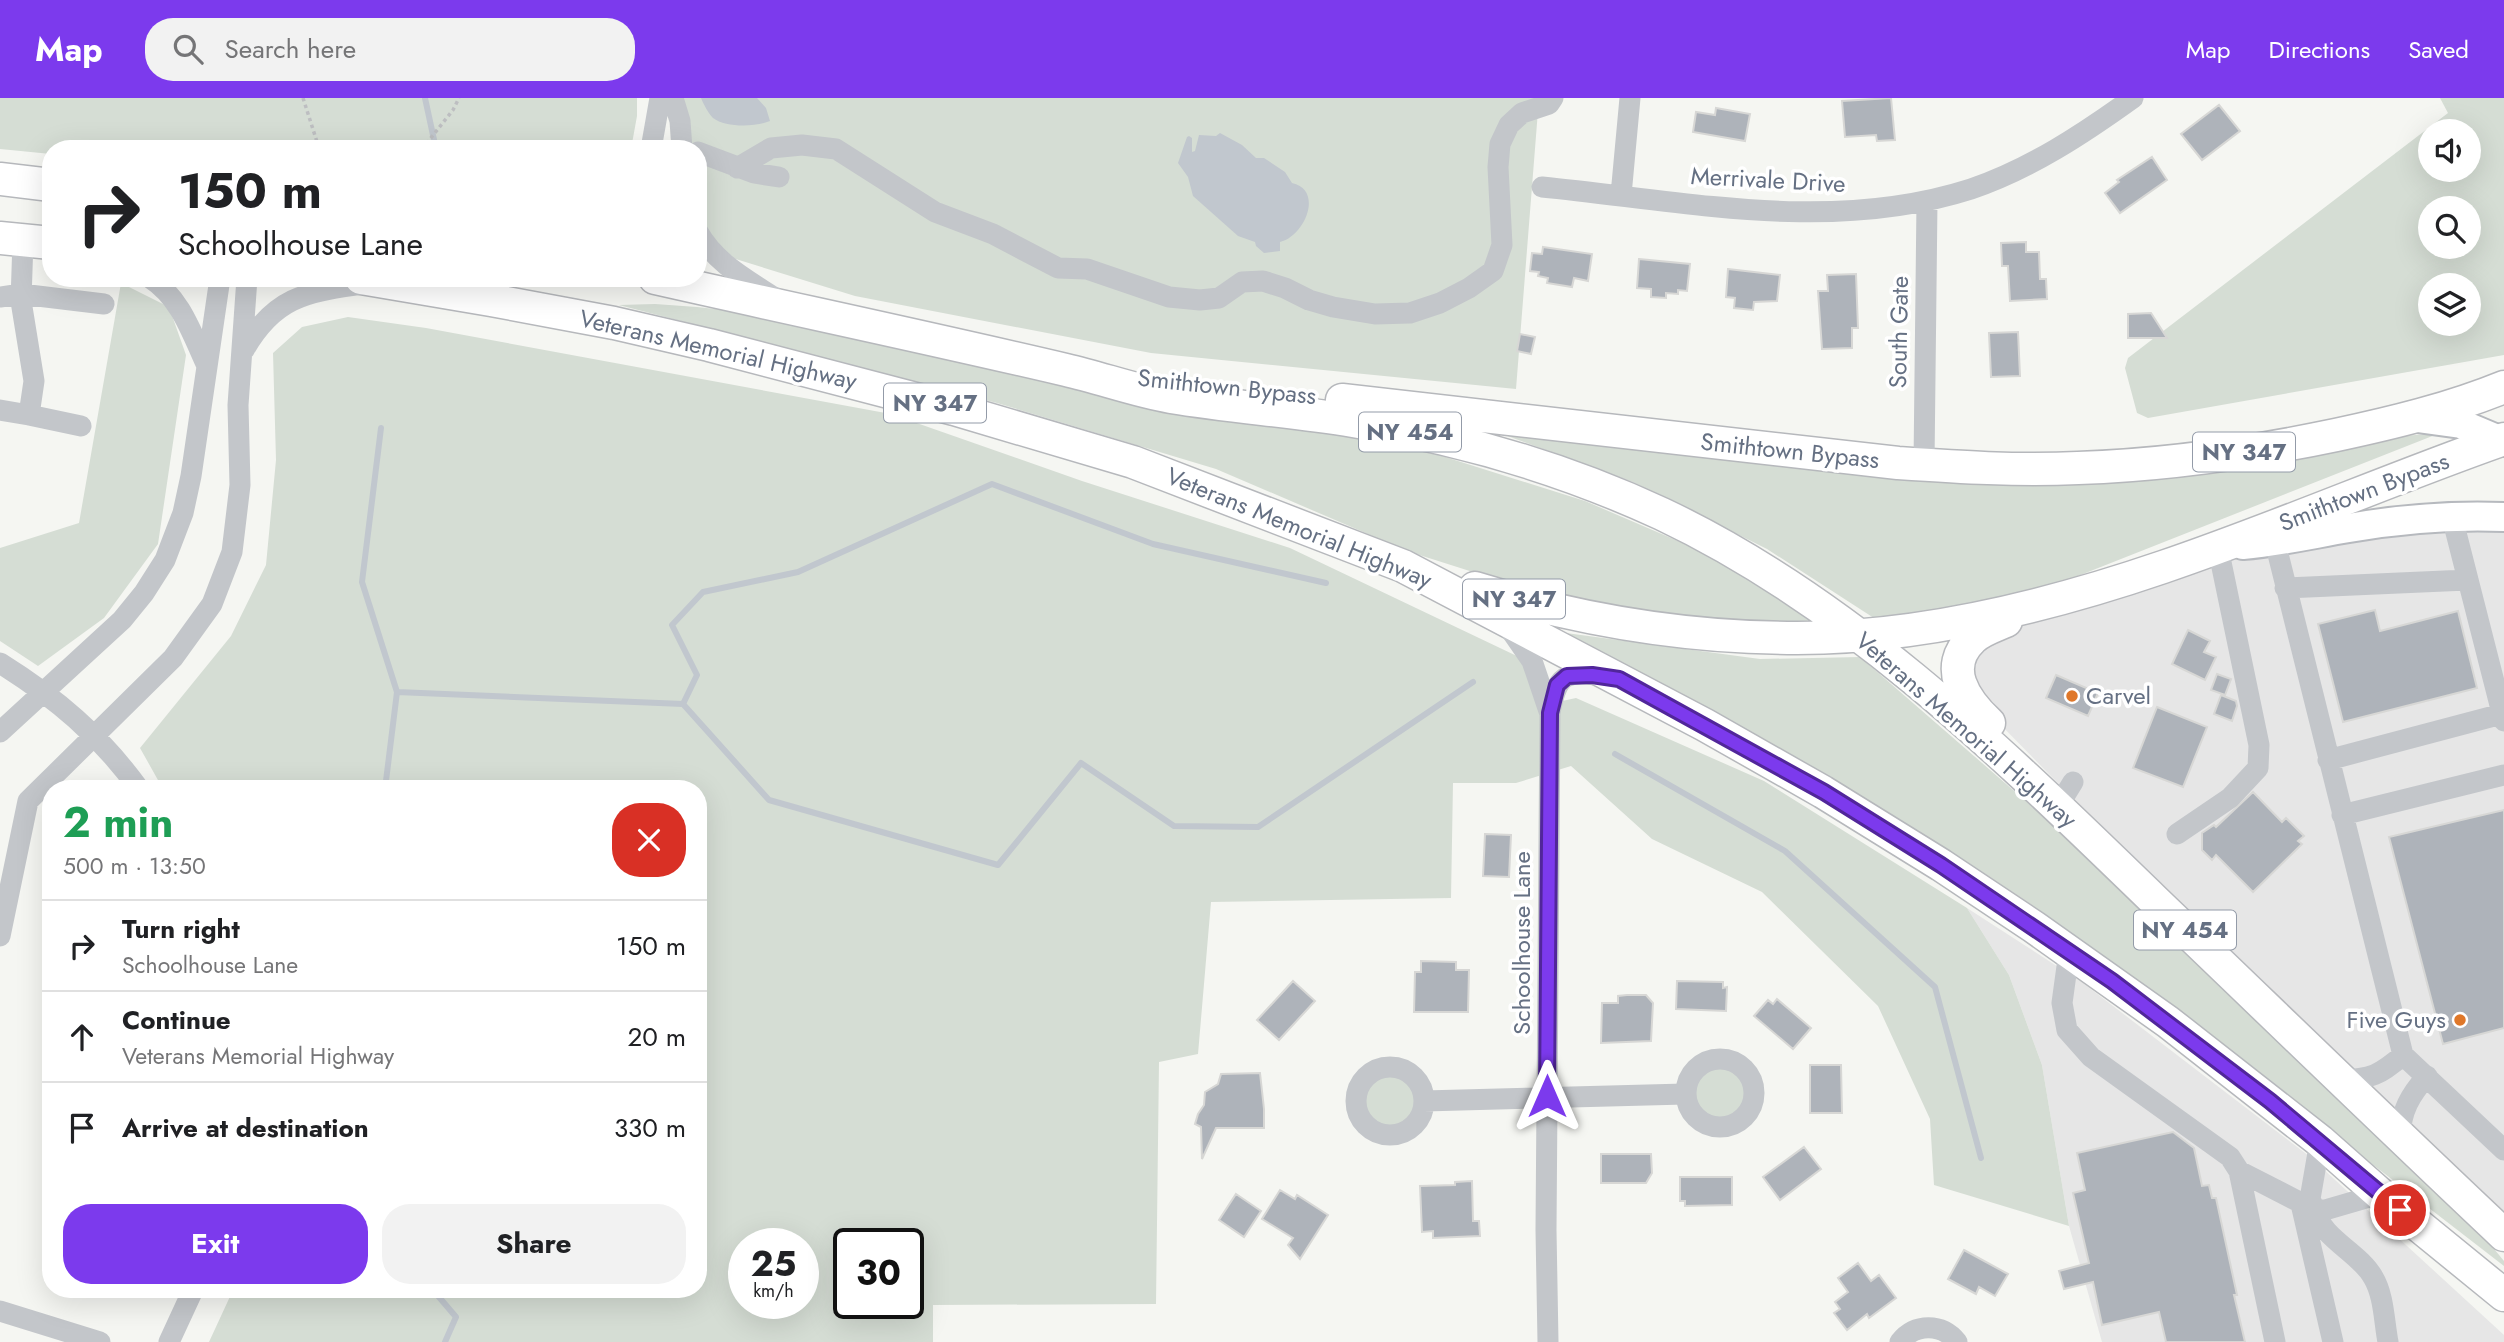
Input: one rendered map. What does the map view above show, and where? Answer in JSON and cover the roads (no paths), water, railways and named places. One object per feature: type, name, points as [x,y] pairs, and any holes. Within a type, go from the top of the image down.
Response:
[{"type":"highway","points":[[0,180],[42,184]]},
{"type":"highway","name":"Veterans Memorial Highway","points":[[413,287],[569,314],[709,345],[1000,421],[1154,470],[1404,566],[1619,679],[1824,792],[1941,865],[2168,1022],[2320,1142],[2504,1294]]},
{"type":"highway","name":"Veterans Memorial Highway","points":[[694,287],[1070,371],[1167,396],[1341,419],[1428,436],[1536,465],[1618,495],[1690,528],[1766,571],[1858,634],[1956,714],[2119,866],[2504,1235]]},
{"type":"highway","name":"Smithtown Bypass","points":[[1070,371],[1924,464],[2042,469],[2147,464],[2253,451],[2408,418],[2504,387]]},
{"type":"highway","name":"Smithtown Bypass","points":[[1404,566],[1538,606],[1646,627],[1765,637],[1858,634],[1951,622],[2052,600],[2125,579],[2218,548],[2503,440]]},
{"type":"highway","points":[[2052,600],[1974,637],[1963,652],[1957,672],[1959,682],[1968,701],[2069,789],[2077,806],[2119,866]]},
{"type":"highway","points":[[2380,1194],[2504,1277]]},
{"type":"main road","points":[[2408,418],[2450,421],[2503,440]]},
{"type":"main road","points":[[2218,548],[2275,542],[2379,524],[2452,517],[2504,517]]},
{"type":"street","points":[[653,140],[660,98]]},
{"type":"street","points":[[673,98],[680,121],[681,140]]},
{"type":"street","points":[[737,168],[771,148],[802,145],[836,149],[935,212],[993,234],[1058,268],[1087,269],[1169,297],[1200,300],[1219,298],[1242,282],[1263,281],[1332,307],[1375,314],[1409,313],[1440,303],[1469,288],[1493,271],[1502,244],[1498,167],[1500,144],[1509,125],[1522,113],[1549,104],[1553,98]]},
{"type":"street","points":[[1621,195],[1630,98]]},
{"type":"street","name":"Merrivale Drive","points":[[1542,187],[1762,211],[1859,211],[1927,201],[1972,188],[2017,170],[2072,140],[2133,98]]},
{"type":"street","points":[[707,156],[737,168],[779,177]]},
{"type":"street","name":"South Gate","points":[[1924,464],[1927,201]]},
{"type":"street","points":[[24,240],[10,295],[34,381],[29,415]]},
{"type":"street","points":[[707,246],[723,263],[791,309]]},
{"type":"street","points":[[162,287],[181,310],[207,367]]},
{"type":"street","points":[[0,732],[121,620],[144,593],[165,560],[178,528],[187,494],[219,287]]},
{"type":"street","points":[[50,780],[173,658],[212,604],[232,552],[240,485],[238,405],[247,287]]},
{"type":"street","points":[[243,351],[262,323],[288,301],[340,287]]},
{"type":"street","points":[[10,295],[104,304]]},
{"type":"street","points":[[0,410],[80,426]]},
{"type":"street","points":[[2328,760],[2503,718],[2452,517]]},
{"type":"street","points":[[2275,542],[2403,1055],[2504,1150]]},
{"type":"street","points":[[2177,834],[2230,798],[2258,768],[2259,745],[2218,548]]},
{"type":"street","points":[[2285,588],[2467,580]]},
{"type":"street","name":"Schoolhouse Lane","points":[[1502,617],[1532,661],[1550,713]]},
{"type":"street","points":[[0,663],[64,706],[96,736],[132,780]]},
{"type":"street","name":"Schoolhouse Lane","points":[[1548,1342],[1550,713],[1557,685],[1567,676],[1592,675],[1619,679]]},
{"type":"street","points":[[2342,814],[2504,775]]},
{"type":"street","points":[[0,936],[28,801],[42,788]]},
{"type":"street","points":[[2069,951],[2062,1003],[2067,1030],[2091,1058],[2230,1157],[2238,1171],[2276,1342]]},
{"type":"street","points":[[2340,1080],[2364,1079],[2377,1074],[2403,1055]]},
{"type":"street","points":[[2400,1136],[2400,1121],[2411,1094],[2427,1076]]},
{"type":"street","points":[[1424,1101],[1685,1094]]},
{"type":"street","points":[[2320,1142],[2308,1207],[2333,1342]]},
{"type":"street","points":[[2238,1171],[2308,1207],[2325,1210],[2380,1194]]},
{"type":"street","points":[[2308,1207],[2329,1233],[2373,1277],[2378,1289],[2388,1342]]},
{"type":"street","points":[[169,1342],[189,1298]]},
{"type":"street","points":[[0,1311],[100,1342]]},
{"type":"street","points":[[1900,1342],[1912,1331],[1934,1327],[1945,1331],[1957,1342]]},
{"type":"waterway","points":[[425,98],[434,140]]},
{"type":"waterway","points":[[381,428],[362,582],[397,692],[386,780]]},
{"type":"waterway","points":[[683,704],[697,675],[672,625],[703,592],[798,572],[992,484],[1153,544],[1326,583]]},
{"type":"waterway","points":[[397,692],[683,704],[769,800],[998,865],[1081,763],[1174,826],[1258,827],[1473,682]]},
{"type":"waterway","points":[[1615,754],[1785,851],[1935,987],[1981,1158]]},
{"type":"waterway","points":[[440,1298],[456,1317],[445,1342]]},
{"type":"place","name":"Carvel","points":[[2072,696]]},
{"type":"place","name":"Five Guys","points":[[2460,1020]]}]
